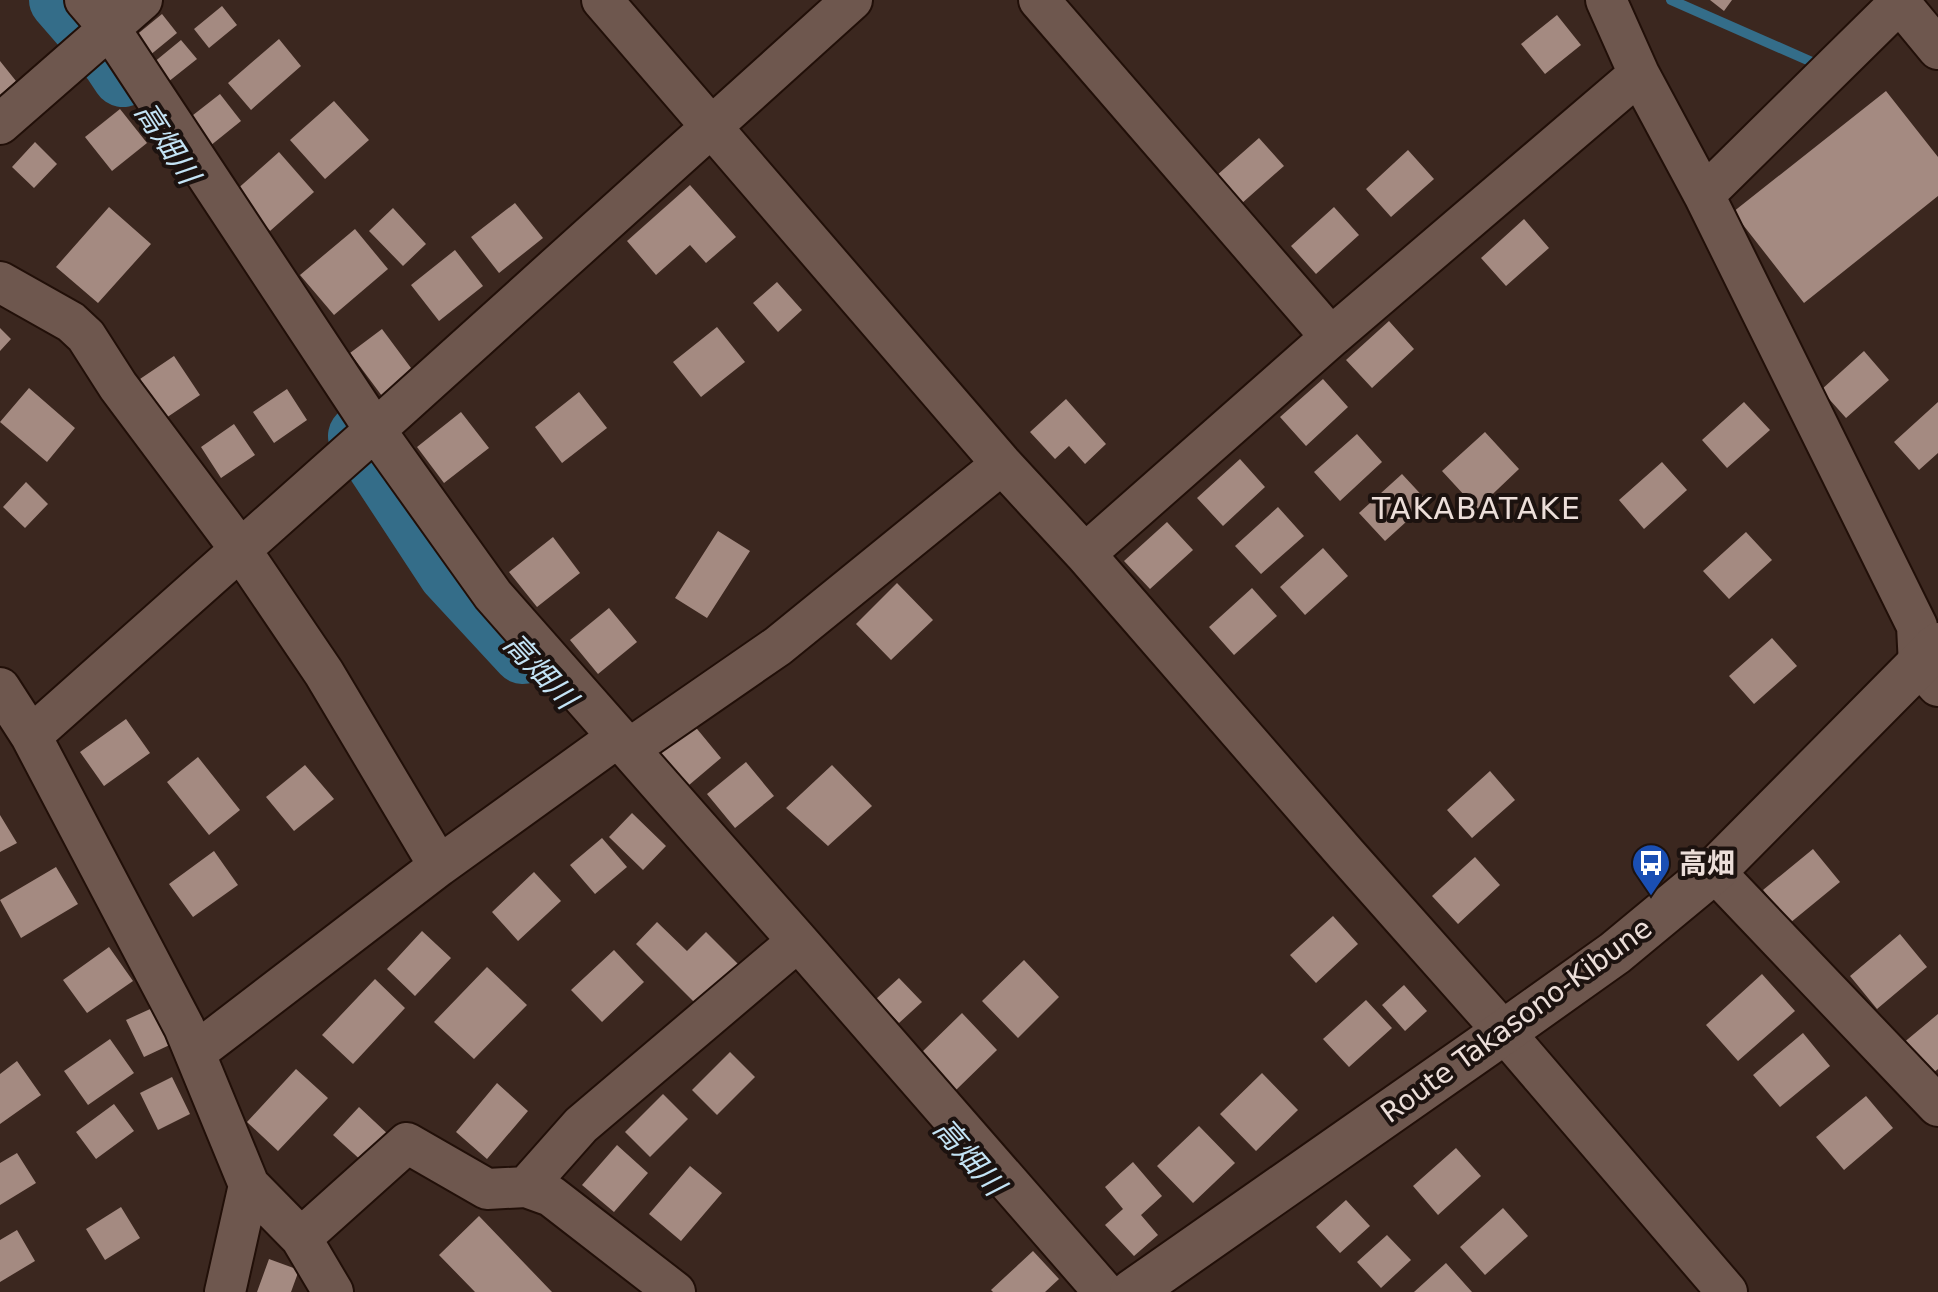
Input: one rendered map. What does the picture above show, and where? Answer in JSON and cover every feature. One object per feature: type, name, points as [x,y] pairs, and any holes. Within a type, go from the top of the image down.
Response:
[{"type":"main road","name":"Route Takasono-Kibune","points":[[1132,1292],[1615,953],[1714,871],[1932,665]]},
{"type":"street","points":[[0,124],[97,27],[142,0]]},
{"type":"street","points":[[602,0],[1002,464],[1085,554],[1504,1032],[1727,1292]]},
{"type":"street","points":[[31,736],[852,0]]},
{"type":"street","points":[[1039,0],[1331,337]]},
{"type":"street","points":[[1606,0],[1639,74],[1704,195],[1917,626],[1932,665]]},
{"type":"street","points":[[1704,195],[1834,68],[1913,17]]},
{"type":"street","points":[[97,27],[364,440],[615,745],[789,949],[1104,1292]]},
{"type":"street","points":[[1085,554],[1331,337],[1639,74]]},
{"type":"street","points":[[0,282],[71,322],[86,336],[118,386],[240,549],[324,673],[439,866]]},
{"type":"street","points":[[195,1053],[439,866],[615,745],[778,646],[1002,464]]},
{"type":"street","points":[[0,688],[31,736],[184,1027],[249,1185],[301,1238],[333,1292]]},
{"type":"street","points":[[1714,871],[1938,1106]]},
{"type":"street","points":[[526,1187],[581,1125],[789,949]]},
{"type":"street","points":[[301,1238],[407,1143],[487,1189],[526,1187],[551,1196],[675,1292]]},
{"type":"street","points":[[225,1292],[249,1185]]},
{"type":"building","points":[[1710,0],[1732,0],[1724,11]]},
{"type":"building","points":[[222,6],[237,25],[209,48],[194,29]]},
{"type":"building","points":[[162,14],[177,33],[149,56],[134,37]]},
{"type":"building","points":[[1557,15],[1581,45],[1545,74],[1521,44]]},
{"type":"building","points":[[279,39],[301,66],[251,110],[228,83]]},
{"type":"building","points":[[181,40],[197,59],[168,82],[153,63]]},
{"type":"building","points":[[0,61],[16,81],[0,95]]},
{"type":"building","points":[[1886,91],[1938,157],[1938,196],[1804,303],[1733,212]]},
{"type":"building","points":[[220,94],[241,121],[210,146],[188,119]]},
{"type":"building","points":[[334,101],[369,140],[325,179],[290,140]]},
{"type":"building","points":[[120,109],[147,143],[112,171],[85,137]]},
{"type":"building","points":[[1259,138],[1284,166],[1241,204],[1216,176]]},
{"type":"building","points":[[35,142],[57,164],[34,188],[12,167]]},
{"type":"building","points":[[1408,150],[1434,179],[1391,217],[1366,189]]},
{"type":"building","points":[[279,152],[314,192],[270,231],[235,191]]},
{"type":"building","points":[[690,185],[736,237],[706,263],[690,245],[656,275],[627,241]]},
{"type":"building","points":[[515,203],[543,238],[499,273],[471,237]]},
{"type":"building","points":[[109,207],[151,244],[98,303],[56,267]]},
{"type":"building","points":[[1334,207],[1359,235],[1316,274],[1291,246]]},
{"type":"building","points":[[393,208],[426,244],[403,266],[369,231]]},
{"type":"building","points":[[1524,219],[1549,248],[1506,286],[1481,258]]},
{"type":"building","points":[[355,229],[388,269],[334,315],[300,275]]},
{"type":"building","points":[[455,250],[483,286],[439,321],[411,285]]},
{"type":"building","points":[[777,282],[802,310],[778,332],[753,303]]},
{"type":"building","points":[[1389,321],[1414,349],[1372,388],[1346,360]]},
{"type":"building","points":[[717,327],[745,362],[701,397],[673,362]]},
{"type":"building","points":[[0,328],[11,339],[0,351]]},
{"type":"building","points":[[382,329],[414,372],[382,396],[350,353]]},
{"type":"building","points":[[1864,351],[1889,380],[1846,418],[1821,390]]},
{"type":"building","points":[[174,356],[200,395],[166,418],[140,379]]},
{"type":"building","points":[[1323,379],[1348,407],[1306,446],[1280,417]]},
{"type":"building","points":[[29,388],[75,428],[47,462],[0,422]]},
{"type":"building","points":[[287,389],[307,420],[274,443],[253,412]]},
{"type":"building","points":[[579,392],[607,428],[562,463],[535,427]]},
{"type":"building","points":[[1066,399],[1106,444],[1085,464],[1069,446],[1055,459],[1030,432]]},
{"type":"building","points":[[1744,402],[1770,430],[1727,468],[1702,440]]},
{"type":"building","points":[[1938,402],[1938,453],[1919,470],[1894,442]]},
{"type":"building","points":[[461,412],[489,448],[444,483],[417,447]]},
{"type":"building","points":[[234,424],[255,455],[221,478],[201,447]]},
{"type":"building","points":[[1485,432],[1519,469],[1477,509],[1442,471]]},
{"type":"building","points":[[1357,434],[1382,462],[1340,501],[1314,472]]},
{"type":"building","points":[[1240,459],[1265,487],[1223,526],[1197,498]]},
{"type":"building","points":[[1662,462],[1687,490],[1644,529],[1619,500]]},
{"type":"building","points":[[1402,474],[1428,502],[1385,541],[1359,513]]},
{"type":"building","points":[[26,482],[48,504],[25,528],[3,507]]},
{"type":"building","points":[[1278,507],[1304,536],[1261,574],[1235,546]]},
{"type":"building","points":[[1167,522],[1193,550],[1150,589],[1124,561]]},
{"type":"building","points":[[718,531],[750,551],[707,618],[675,598]]},
{"type":"building","points":[[1746,532],[1772,560],[1729,599],[1703,571]]},
{"type":"building","points":[[553,537],[580,573],[537,607],[509,572]]},
{"type":"building","points":[[1323,548],[1348,576],[1305,615],[1280,587]]},
{"type":"building","points":[[897,583],[933,620],[891,660],[856,624]]},
{"type":"building","points":[[1252,588],[1277,616],[1234,655],[1209,627]]},
{"type":"building","points":[[609,608],[637,642],[598,674],[570,640]]},
{"type":"building","points":[[1772,638],[1797,666],[1754,704],[1729,676]]},
{"type":"building","points":[[126,719],[150,753],[104,786],[80,752]]},
{"type":"building","points":[[693,724],[721,758],[682,791],[653,757]]},
{"type":"building","points":[[198,757],[240,810],[209,835],[167,782]]},
{"type":"building","points":[[746,762],[774,796],[735,828],[707,794]]},
{"type":"building","points":[[305,765],[334,799],[294,831],[266,797]]},
{"type":"building","points":[[832,765],[872,806],[828,846],[786,808]]},
{"type":"building","points":[[1490,771],[1515,800],[1472,838],[1447,810]]},
{"type":"building","points":[[632,813],[666,846],[643,870],[609,837]]},
{"type":"building","points":[[0,815],[17,843],[0,852]]},
{"type":"building","points":[[602,838],[627,867],[595,894],[570,865]]},
{"type":"building","points":[[1813,849],[1840,882],[1790,923],[1763,890]]},
{"type":"building","points":[[214,851],[238,885],[193,917],[169,884]]},
{"type":"building","points":[[1475,857],[1500,885],[1458,924],[1432,896]]},
{"type":"building","points":[[56,867],[78,904],[21,938],[0,900]]},
{"type":"building","points":[[534,872],[561,901],[518,941],[492,912]]},
{"type":"building","points":[[1333,916],[1358,944],[1316,983],[1290,955]]},
{"type":"building","points":[[657,922],[687,951],[706,932],[739,965],[698,1006],[636,944]]},
{"type":"building","points":[[422,931],[451,958],[415,996],[387,969]]},
{"type":"building","points":[[1900,934],[1927,967],[1877,1009],[1850,976]]},
{"type":"building","points":[[109,947],[133,981],[87,1013],[63,980]]},
{"type":"building","points":[[614,950],[644,982],[602,1022],[571,990]]},
{"type":"building","points":[[1024,960],[1059,997],[1018,1038],[982,1001]]},
{"type":"building","points":[[487,967],[527,1005],[474,1059],[434,1022]]},
{"type":"building","points":[[1762,974],[1795,1011],[1738,1061],[1706,1025]]},
{"type":"building","points":[[899,978],[922,1002],[899,1023],[876,999]]},
{"type":"building","points":[[375,979],[405,1008],[353,1064],[322,1035]]},
{"type":"building","points":[[1404,985],[1427,1011],[1405,1031],[1382,1005]]},
{"type":"building","points":[[1366,1000],[1392,1028],[1349,1067],[1323,1039]]},
{"type":"building","points":[[159,1005],[176,1042],[144,1057],[126,1020]]},
{"type":"building","points":[[962,1013],[997,1050],[956,1090],[920,1054]]},
{"type":"building","points":[[1938,1014],[1938,1069],[1929,1076],[1902,1044]]},
{"type":"building","points":[[1803,1033],[1830,1066],[1780,1107],[1753,1075]]},
{"type":"building","points":[[110,1039],[134,1073],[88,1105],[64,1071]]},
{"type":"building","points":[[730,1052],[755,1077],[717,1115],[692,1090]]},
{"type":"building","points":[[17,1061],[41,1095],[0,1124],[0,1074]]},
{"type":"building","points":[[296,1069],[328,1098],[278,1151],[247,1122]]},
{"type":"building","points":[[1262,1073],[1298,1110],[1256,1151],[1220,1114]]},
{"type":"building","points":[[172,1077],[190,1114],[158,1130],[140,1093]]},
{"type":"building","points":[[497,1083],[528,1111],[487,1159],[456,1132]]},
{"type":"building","points":[[663,1094],[688,1119],[650,1157],[625,1132]]},
{"type":"building","points":[[1866,1096],[1893,1128],[1844,1170],[1816,1137]]},
{"type":"building","points":[[114,1104],[134,1131],[96,1159],[76,1132]]},
{"type":"building","points":[[359,1107],[390,1136],[364,1163],[333,1135]]},
{"type":"building","points":[[1199,1126],[1235,1163],[1193,1203],[1157,1166]]},
{"type":"building","points":[[617,1145],[648,1173],[614,1212],[582,1185]]},
{"type":"building","points":[[1456,1148],[1481,1176],[1438,1215],[1413,1186]]},
{"type":"building","points":[[17,1153],[36,1183],[0,1205],[0,1163]]},
{"type":"building","points":[[1133,1162],[1162,1196],[1141,1215],[1158,1235],[1134,1256],[1105,1225],[1123,1209],[1105,1187]]},
{"type":"building","points":[[690,1166],[722,1193],[681,1241],[649,1214]]},
{"type":"building","points":[[1346,1200],[1370,1226],[1340,1253],[1316,1227]]},
{"type":"building","points":[[121,1207],[140,1238],[105,1260],[86,1229]]},
{"type":"building","points":[[1503,1208],[1528,1236],[1485,1275],[1460,1247]]},
{"type":"building","points":[[479,1216],[552,1292],[475,1292],[439,1255]]},
{"type":"building","points":[[17,1230],[35,1261],[0,1282],[0,1240]]},
{"type":"building","points":[[1387,1235],[1411,1260],[1381,1288],[1357,1262]]},
{"type":"building","points":[[1033,1251],[1059,1279],[1045,1292],[991,1290]]},
{"type":"building","points":[[269,1259],[299,1270],[291,1292],[257,1292]]},
{"type":"building","points":[[1446,1263],[1472,1292],[1414,1292]]},
{"type":"waterway","name":"高畑川","points":[[60,0],[123,76]]},
{"type":"waterway","points":[[1671,0],[1823,65]]},
{"type":"waterway","name":"高畑川","points":[[359,436],[449,573],[523,653]]},
{"type":"place","name":"高畑","points":[[1651,897]]},
{"type":"district","name":"TAKABATAKE","points":[[1477,509]]}]
